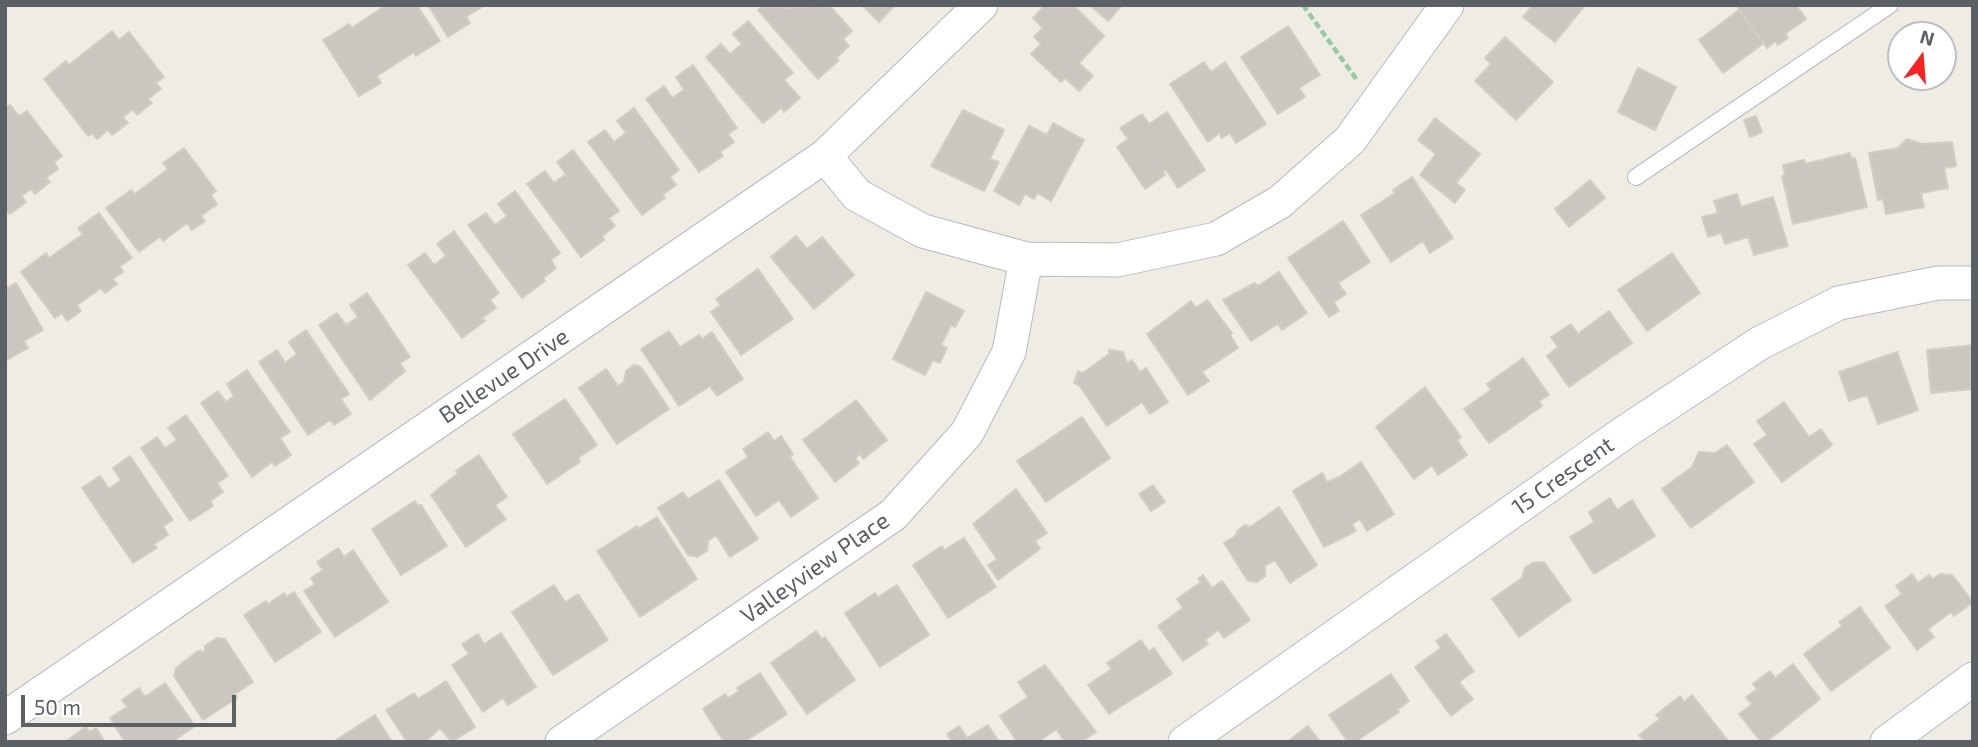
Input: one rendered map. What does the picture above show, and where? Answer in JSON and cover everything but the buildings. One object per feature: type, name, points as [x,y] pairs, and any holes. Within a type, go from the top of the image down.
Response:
[{"type":"street","name":"Bellevue Drive","points":[[5,718],[825,156],[981,5]]},
{"type":"street","points":[[825,156],[857,195],[923,231],[1027,259],[1117,260],[1216,239],[1280,202],[1350,139],[1447,5]]},
{"type":"street","name":"Valleyview Place","points":[[562,742],[893,515],[967,433],[1009,352],[1027,259]]},
{"type":"street","name":"15 Crescent","points":[[1185,742],[1625,432],[1760,343],[1839,303],[1938,283],[1973,283]]},
{"type":"street","points":[[1888,741],[1973,679]]},
{"type":"lane","points":[[1636,177],[1890,5]]},
{"type":"path","points":[[1303,5],[1374,103]]}]
